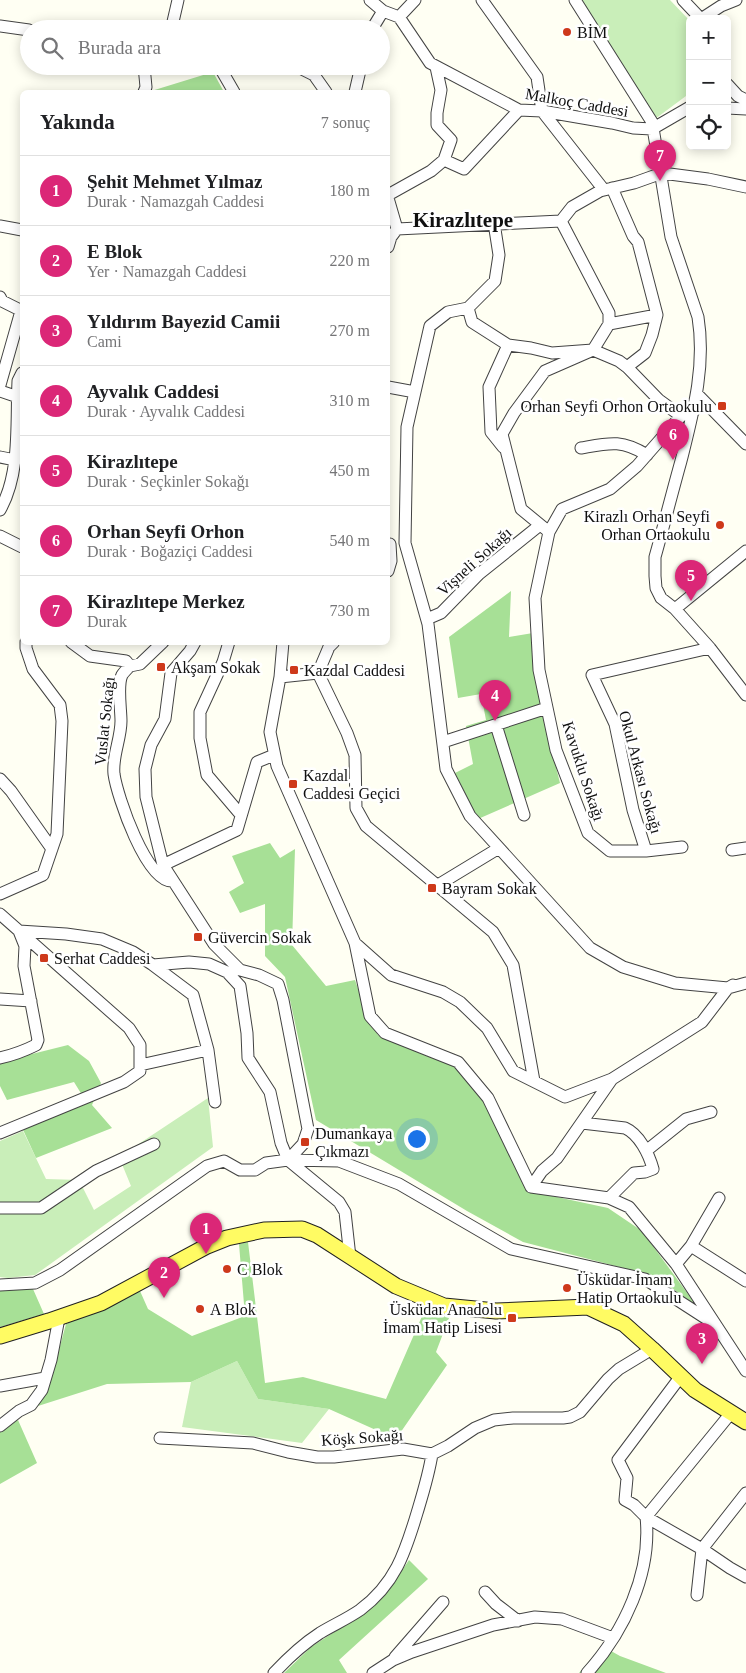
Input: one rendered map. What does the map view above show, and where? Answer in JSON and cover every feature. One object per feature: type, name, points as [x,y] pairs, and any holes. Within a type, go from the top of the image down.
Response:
[{"type":"main road","points":[[0,1336],[101,1303],[207,1246],[245,1233],[284,1228],[302,1229],[317,1235],[396,1286],[444,1306],[496,1311],[588,1307],[624,1324],[695,1390],[746,1422]]},
{"type":"street","points":[[178,0],[178,20]]},
{"type":"street","points":[[370,0],[383,11],[399,17],[416,0]]},
{"type":"street","points":[[482,0],[537,77],[542,111],[608,189],[638,242],[657,315],[645,352],[627,367]]},
{"type":"street","points":[[568,0],[646,125],[652,129]]},
{"type":"street","points":[[574,0],[652,122],[662,173],[671,237],[698,317],[701,345],[698,395],[655,558],[654,576],[656,588],[661,598],[675,609],[710,648],[746,695]]},
{"type":"street","points":[[682,0],[697,15]]},
{"type":"street","points":[[707,15],[721,6],[736,0]]},
{"type":"street","points":[[741,0],[746,4]]},
{"type":"street","points":[[378,20],[383,11]]},
{"type":"street","name":"Malkoç Caddesi","points":[[399,17],[430,63],[519,110],[542,111],[633,128],[652,129]]},
{"type":"street","points":[[0,26],[20,29]]},
{"type":"street","points":[[390,196],[431,172],[444,160],[451,140],[437,125],[441,90],[436,67]]},
{"type":"street","points":[[145,75],[145,90]]},
{"type":"street","points":[[224,75],[233,90]]},
{"type":"street","points":[[314,75],[325,90]]},
{"type":"street","points":[[355,90],[359,75]]},
{"type":"street","points":[[731,88],[738,96],[746,100]]},
{"type":"street","points":[[731,108],[746,109]]},
{"type":"street","points":[[652,129],[686,109]]},
{"type":"street","points":[[444,160],[464,169],[519,110]]},
{"type":"street","points":[[397,229],[561,220],[572,206],[608,189],[634,183],[662,173],[708,179],[746,187]]},
{"type":"street","points":[[390,204],[397,229],[390,241]]},
{"type":"street","points":[[561,220],[609,313],[609,324],[593,350],[545,371],[514,412],[502,434],[521,509],[545,528],[562,509],[610,489],[637,466],[681,416],[694,411]]},
{"type":"street","points":[[494,223],[499,255],[495,281],[468,308],[448,312],[430,326],[408,427],[405,543],[427,619],[446,769],[470,816],[590,948],[623,967],[675,983],[728,988],[746,983]]},
{"type":"street","points":[[0,226],[20,230]]},
{"type":"street","points":[[1,300],[20,310]]},
{"type":"street","points":[[468,308],[472,322],[508,344],[552,353],[593,350],[627,367],[659,400],[681,416]]},
{"type":"street","points":[[609,324],[657,315]]},
{"type":"street","points":[[0,385],[20,318]]},
{"type":"street","points":[[506,450],[491,432],[489,387],[508,344]]},
{"type":"street","points":[[0,510],[14,474],[18,381],[20,376]]},
{"type":"street","points":[[390,387],[415,392]]},
{"type":"street","points":[[0,391],[18,396]]},
{"type":"street","points":[[698,395],[746,444]]},
{"type":"street","points":[[581,448],[618,443],[632,446],[647,455]]},
{"type":"street","points":[[0,457],[15,460]]},
{"type":"street","name":"Vişneli Sokağı","points":[[427,619],[441,613],[479,574],[545,528]]},
{"type":"street","name":"Kavuklu Sokağı","points":[[545,528],[535,598],[539,670],[556,750],[588,833],[610,851],[646,852],[682,847]]},
{"type":"street","points":[[0,536],[20,546]]},
{"type":"street","points":[[390,541],[405,543]]},
{"type":"street","points":[[390,551],[390,564]]},
{"type":"street","points":[[675,609],[746,551]]},
{"type":"street","points":[[0,894],[43,875],[56,834],[62,721],[60,705],[33,668],[26,645]]},
{"type":"street","points":[[74,645],[90,656],[126,661],[130,666],[140,664],[160,645]]},
{"type":"street","points":[[193,645],[170,674],[166,719],[151,745],[145,769],[146,797],[163,865],[231,968],[240,986],[247,1033],[248,1058],[270,1092],[281,1143],[288,1160],[339,1202],[345,1212],[350,1257]]},
{"type":"street","points":[[228,645],[200,712],[200,738],[208,776],[241,815]]},
{"type":"street","points":[[283,645],[280,677],[270,732],[274,755],[277,766],[355,943],[370,1016],[385,1033],[458,1062],[488,1098],[531,1187]]},
{"type":"street","points":[[332,645],[318,673],[347,733],[355,755],[356,808],[366,826],[493,932],[513,966],[534,1081]]},
{"type":"street","name":"Okul Arkası Sokağı","points":[[646,852],[633,810],[615,724],[592,675],[710,648]]},
{"type":"street","name":"Vuslat Sokağı","points":[[130,666],[122,675],[119,701],[120,735],[116,750],[114,773],[130,828],[145,859],[162,878],[169,881],[173,880]]},
{"type":"street","points":[[280,677],[318,673]]},
{"type":"street","points":[[443,742],[547,708]]},
{"type":"street","points":[[496,725],[524,814]]},
{"type":"street","points":[[163,865],[237,830],[257,762],[274,755]]},
{"type":"street","points":[[0,779],[11,791],[52,849]]},
{"type":"street","points":[[438,885],[499,848]]},
{"type":"street","points":[[732,850],[746,848]]},
{"type":"street","points":[[0,914],[129,1028],[140,1046],[140,1071],[124,1082],[0,1133]]},
{"type":"street","points":[[19,931],[66,934],[102,939],[133,952],[153,964],[193,995],[208,1050],[215,1102]]},
{"type":"street","points":[[0,1058],[15,1055],[36,1045],[38,1040],[24,966],[25,946],[19,931]]},
{"type":"street","points":[[355,943],[391,975],[443,992],[460,1002],[487,1028],[513,1071],[565,1097],[612,1079],[702,1022],[728,988],[746,978]]},
{"type":"street","points":[[153,964],[189,962],[209,964],[260,975],[278,984],[283,1000],[308,1129],[303,1144],[288,1160]]},
{"type":"street","points":[[0,999],[30,1001]]},
{"type":"street","points":[[140,1065],[208,1050]]},
{"type":"street","points":[[531,1187],[542,1171],[557,1158],[612,1079]]},
{"type":"street","points":[[646,1150],[686,1119],[711,1112]]},
{"type":"street","points":[[582,1123],[624,1128],[631,1131],[650,1157],[653,1169],[634,1173],[609,1198]]},
{"type":"street","points":[[0,1208],[41,1208],[96,1171],[154,1144]]},
{"type":"street","points":[[0,1285],[35,1282],[60,1270],[208,1166],[224,1160],[240,1170],[255,1170],[266,1163],[288,1160],[339,1161],[399,1184],[511,1249],[645,1280],[718,1327]]},
{"type":"street","points":[[531,1187],[609,1198],[629,1207],[676,1264],[746,1371]]},
{"type":"street","points":[[676,1264],[691,1246],[719,1198]]},
{"type":"street","points":[[691,1246],[746,1281]]},
{"type":"street","points":[[0,1426],[19,1411],[31,1405],[42,1390],[52,1360],[59,1318]]},
{"type":"street","points":[[274,1673],[309,1641],[360,1610],[386,1584],[402,1559],[408,1544],[429,1473],[432,1454],[475,1428],[494,1420],[563,1418],[575,1415],[580,1412],[619,1369],[652,1349]]},
{"type":"street","points":[[681,1376],[618,1460],[627,1478],[625,1500],[646,1517],[702,1548],[746,1577]]},
{"type":"street","points":[[0,1386],[45,1378]]},
{"type":"street","points":[[587,1673],[619,1631],[639,1582],[648,1536],[646,1517],[731,1413]]},
{"type":"street","name":"Köşk Sokağı","points":[[160,1438],[253,1443],[317,1457],[334,1457],[403,1449],[432,1454]]},
{"type":"street","points":[[697,1595],[702,1548],[746,1493]]},
{"type":"street","points":[[485,1592],[496,1604],[518,1621]]},
{"type":"street","points":[[373,1673],[392,1660],[443,1602]]},
{"type":"street","points":[[392,1660],[466,1633],[493,1625],[535,1617],[562,1619],[613,1638]]},
{"type":"green space","points":[[581,0],[670,0],[686,17],[686,96],[655,119]]},
{"type":"green space","points":[[203,75],[215,75],[223,90],[154,90]]},
{"type":"green space","points":[[511,591],[509,637],[533,633],[544,719],[560,783],[478,819],[455,773],[473,764],[466,726],[486,720],[481,694],[458,698],[449,637]]},
{"type":"green space","points":[[270,843],[280,858],[295,849],[292,945],[326,986],[355,980],[368,1018],[378,1035],[454,1066],[484,1100],[529,1191],[608,1208],[642,1231],[696,1305],[654,1276],[523,1242],[467,1211],[316,1120],[285,977],[265,956],[265,904],[240,913],[229,892],[244,883],[232,856]]},
{"type":"green space","points":[[68,1045],[89,1061],[101,1083],[92,1105],[112,1128],[36,1158],[19,1121],[82,1095],[74,1082],[7,1100],[0,1086],[0,1062]]},
{"type":"green space","points":[[208,1098],[213,1147],[35,1275],[0,1277],[0,1141],[23,1131],[46,1179],[79,1180],[94,1210],[131,1186],[119,1157]]},
{"type":"green space","points":[[248,1242],[265,1383],[303,1377],[386,1399],[426,1307],[449,1318],[436,1352],[447,1365],[396,1439],[329,1409],[258,1399],[237,1361],[191,1382],[107,1384],[38,1406],[53,1372],[66,1324],[140,1291],[148,1309],[192,1336],[245,1316],[239,1244]]},
{"type":"green space","points":[[0,1289],[33,1289],[44,1314],[0,1327]]},
{"type":"green space","points":[[237,1361],[258,1399],[329,1409],[302,1443],[182,1427],[191,1382]]},
{"type":"green space","points":[[18,1420],[37,1463],[0,1484],[0,1430]]},
{"type":"green space","points":[[409,1560],[428,1579],[339,1660],[347,1673],[284,1673],[311,1647],[356,1618],[385,1595]]},
{"type":"green space","points":[[602,1646],[620,1656],[666,1673],[579,1673]]},
{"type":"place","name":"BİM","points":[[567,32]]},
{"type":"place","name":"Kirazlıtepe Merkez","points":[[660,181]]},
{"type":"place","name":"Orhan Seyfi Orhon Ortaokulu","points":[[722,406]]},
{"type":"place","name":"Orhan Seyfi Orhon","points":[[673,460]]},
{"type":"place","name":"Kirazlı Orhan Seyfi Orhan Ortaokulu","points":[[720,525]]},
{"type":"place","name":"Kirazlıtepe","points":[[691,601]]},
{"type":"place","name":"Akşam Sokak","points":[[161,667]]},
{"type":"place","name":"Kazdal Caddesi","points":[[294,670]]},
{"type":"place","name":"Ayvalık Caddesi","points":[[495,721]]},
{"type":"place","name":"Kazdal Caddesi Geçici","points":[[293,784]]},
{"type":"place","name":"Bayram Sokak","points":[[432,888]]},
{"type":"place","name":"Güvercin Sokak","points":[[198,937]]},
{"type":"place","name":"Serhat Caddesi","points":[[44,958]]},
{"type":"place","name":"Dumankaya Çıkmazı","points":[[305,1142]]},
{"type":"place","name":"Şehit Mehmet Yılmaz","points":[[206,1254]]},
{"type":"place","name":"C Blok","points":[[227,1269]]},
{"type":"place","name":"Üsküdar İmam Hatip Ortaokulu","points":[[567,1288]]},
{"type":"place","name":"E Blok","points":[[164,1298]]},
{"type":"place","name":"A Blok","points":[[200,1309]]},
{"type":"place","name":"Üsküdar Anadolu İmam Hatip Lisesi","points":[[512,1318]]},
{"type":"place","name":"Yıldırım Bayezid Camii","points":[[702,1364]]},
{"type":"district","name":"Kirazlıtepe","points":[[463,220]]}]
